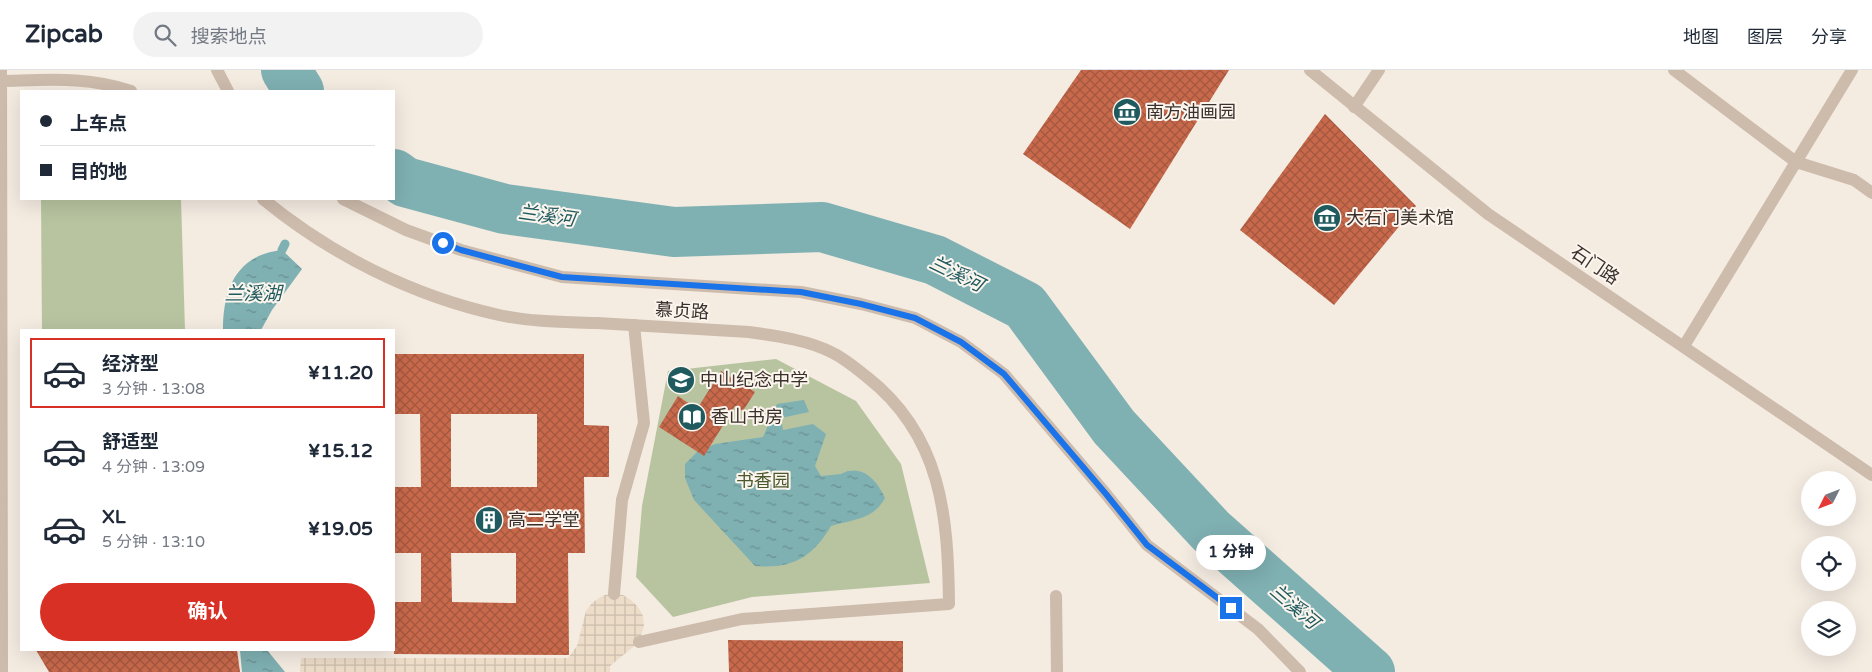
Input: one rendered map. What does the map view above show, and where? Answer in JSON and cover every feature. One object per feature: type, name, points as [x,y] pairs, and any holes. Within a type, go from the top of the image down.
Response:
[{"type":"street","points":[[217,70],[227,90]]},
{"type":"street","name":"石门路","points":[[1310,70],[1488,214],[1872,475]]},
{"type":"street","points":[[1354,106],[1379,70]]},
{"type":"street","points":[[1674,70],[1796,162],[1854,180],[1872,193]]},
{"type":"street","points":[[1684,346],[1852,70]]},
{"type":"street","points":[[2,672],[1,76],[86,80],[110,84],[128,90]]},
{"type":"street","name":"慕贞路","points":[[264,200],[309,234],[359,262],[406,286],[454,303],[500,315],[539,320],[749,332],[788,339],[833,353],[884,390],[904,414],[922,444],[935,474],[947,538],[949,604],[742,619],[639,642]]},
{"type":"street","points":[[345,200],[406,230],[461,250],[562,277],[801,292],[861,304],[915,318],[961,342],[1004,374],[1147,545],[1258,629],[1300,672]]},
{"type":"street","points":[[614,594],[622,500],[644,423],[634,326]]},
{"type":"street","points":[[1056,596],[1056,672]]},
{"type":"green space","points":[[41,200],[181,200],[185,329],[42,329]]},
{"type":"green space","name":"书香园","points":[[776,359],[856,401],[901,464],[930,583],[752,597],[673,617],[636,577],[642,506],[668,371]]},
{"type":"shaded area","points":[[614,594],[623,595],[638,607],[643,616],[644,626],[639,642],[610,666],[610,672],[300,672],[301,658],[568,658],[577,646],[586,611],[599,598]]},
{"type":"water","name":"兰溪湖","points":[[282,250],[302,269],[272,310],[262,329],[223,329],[226,301],[235,276],[253,259],[266,253]]},
{"type":"water","points":[[804,400],[809,412],[781,418],[783,430],[813,424],[826,434],[815,466],[821,476],[841,474],[855,470],[861,472],[875,482],[885,498],[875,511],[869,515],[831,526],[816,546],[800,559],[780,566],[755,566],[694,500],[685,478],[685,464],[697,452],[715,444],[763,437],[777,404]]},
{"type":"water","points":[[240,651],[268,651],[285,672],[242,672]]},
{"type":"building","name":"南方油画园","points":[[1081,70],[1229,70],[1130,229],[1023,154]]},
{"type":"building","name":"大石门美术馆","points":[[1325,114],[1416,206],[1334,305],[1240,230]]},
{"type":"building","name":"高二学堂","points":[[395,354],[584,354],[584,425],[609,426],[609,477],[584,477],[585,553],[568,553],[569,655],[394,654],[395,602],[421,602],[421,553],[395,553],[395,487],[421,487],[420,414],[395,414]],"holes":[[[451,414],[537,414],[537,487],[451,487]],[[451,553],[516,553],[516,603],[452,602]]]},
{"type":"building","name":"香山书房","points":[[721,371],[755,392],[743,411],[735,406],[704,456],[659,427],[678,396],[697,409]]},
{"type":"building","points":[[728,640],[903,641],[903,672],[729,672]]},
{"type":"building","points":[[37,651],[237,651],[240,672],[49,672]]},
{"type":"waterway","name":"兰溪河","points":[[286,70],[298,90]]},
{"type":"waterway","name":"兰溪河","points":[[395,175],[405,182],[505,209],[674,232],[822,227],[935,260],[1025,306],[1114,427],[1211,531],[1370,672]]},
{"type":"waterway","points":[[282,250],[285,244]]},
{"type":"place","name":"南方油画园","points":[[1127,112]]},
{"type":"place","name":"大石门美术馆","points":[[1327,218]]},
{"type":"place","name":"中山纪念中学","points":[[681,380]]},
{"type":"place","name":"香山书房","points":[[692,417]]},
{"type":"place","name":"高二学堂","points":[[489,520]]},
{"type":"route","points":[[443,243],[461,250],[562,277],[801,292],[861,304],[915,318],[961,342],[1004,374],[1147,545],[1231,608]]}]
